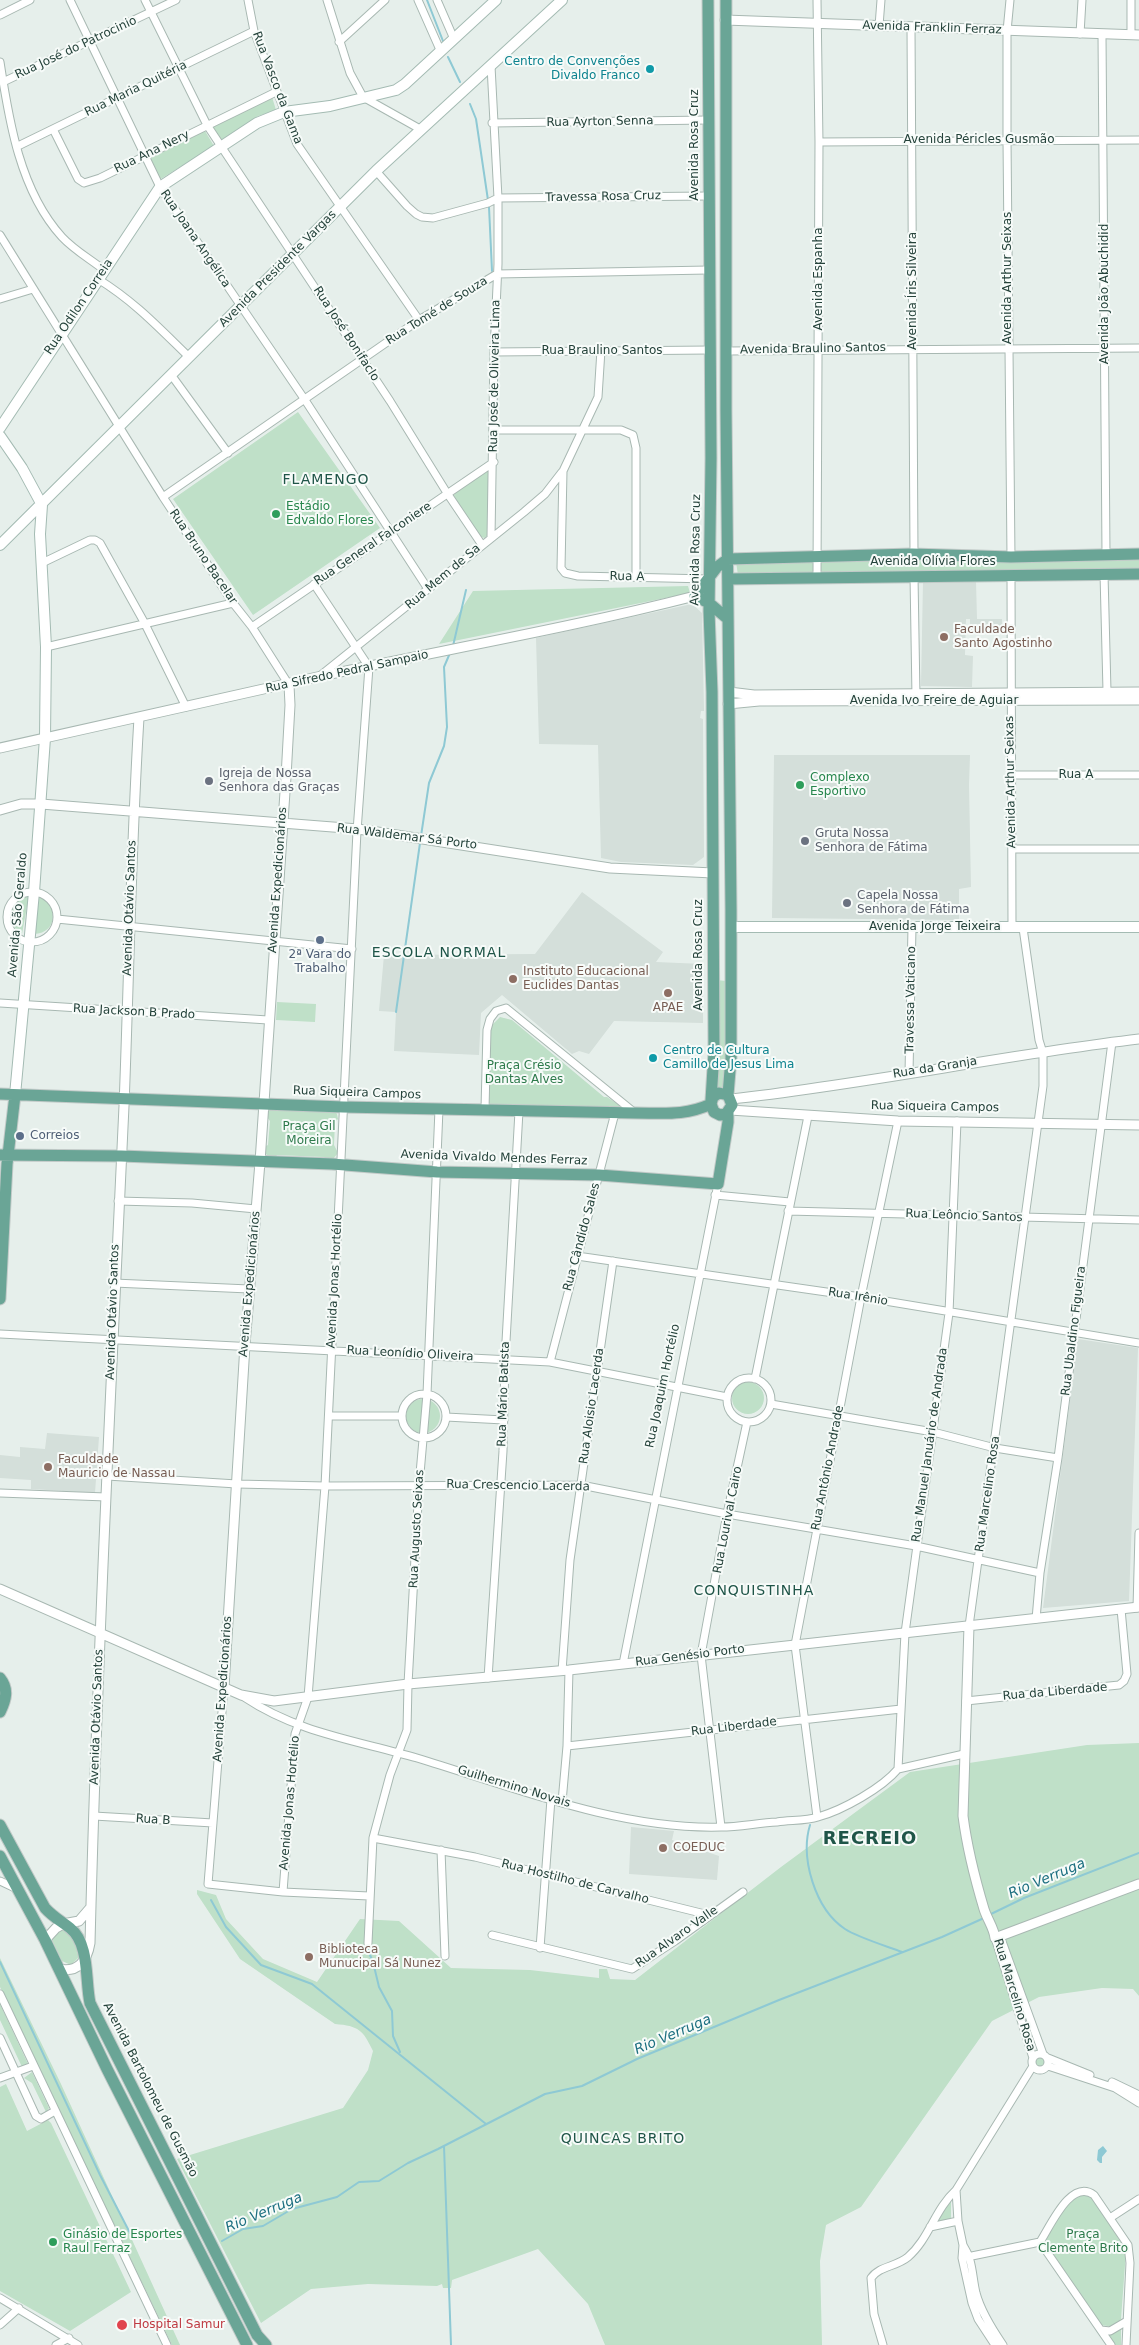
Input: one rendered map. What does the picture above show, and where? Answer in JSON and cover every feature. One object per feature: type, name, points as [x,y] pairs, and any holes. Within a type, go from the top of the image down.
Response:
[{"type":"main road","points":[[160,187],[256,123],[284,112],[307,110],[396,90],[441,52],[496,0]]},
{"type":"main road","name":"Avenida Presidente Vargas","points":[[0,545],[172,376],[240,304],[376,171],[562,0]]},
{"type":"main road","name":"Avenida Rosa Cruz","points":[[708,0],[709,603],[714,1052],[711,1102]]},
{"type":"main road","points":[[726,0],[726,382],[731,1058],[729,1104],[717,1114],[712,1110],[711,1102],[719,1093],[729,1104]]},
{"type":"main road","points":[[708,108],[711,113],[717,115],[726,109]]},
{"type":"main road","name":"Rua Odilon Correia","points":[[0,428],[160,187]]},
{"type":"main road","points":[[709,232],[718,226],[726,231]]},
{"type":"main road","points":[[710,379],[719,385],[726,382]]},
{"type":"main road","points":[[0,436],[22,468],[42,505]]},
{"type":"main road","name":"Avenida São Geraldo","points":[[0,1299],[4,1155],[15,1095],[34,892],[45,738],[46,647],[40,534],[42,505]]},
{"type":"main road","points":[[709,554],[727,574]]},
{"type":"main road","name":"Avenida Olívia Flores","points":[[728,559],[914,554],[1010,557],[1139,554]]},
{"type":"main road","points":[[727,574],[709,579],[694,596],[709,603],[728,619]]},
{"type":"main road","name":"Avenida Olívia Flores","points":[[727,574],[817,576],[1139,574]]},
{"type":"main road","points":[[712,738],[719,732],[729,737]]},
{"type":"main road","name":"Avenida Jorge Teixeira","points":[[731,927],[1139,927]]},
{"type":"main road","points":[[712,973],[717,978],[721,978],[726,977],[731,971]]},
{"type":"main road","name":"Rua Siqueira Campos","points":[[0,1094],[263,1104],[683,1114],[694,1112],[711,1102]]},
{"type":"main road","name":"Rua Joaquim Hortélio","points":[[716,1190],[728,1122],[729,1104]]},
{"type":"main road","name":"Avenida Vivaldo Mendes Ferraz","points":[[4,1155],[120,1156],[340,1164],[436,1172],[599,1175],[716,1190]]},
{"type":"main road","points":[[0,1678],[6,1690],[6,1698],[0,1712]]},
{"type":"main road","name":"Avenida Bartolomeu de Gusmão","points":[[0,1825],[45,1908],[70,1928],[77,1937],[84,1961],[90,2002],[257,2335],[266,2345]]},
{"type":"main road","points":[[0,1856],[45,1940],[107,2069],[247,2345]]},
{"type":"street","points":[[0,15],[30,0]]},
{"type":"street","name":"Rua Joana Angélica","points":[[70,0],[160,187],[305,400],[428,589]]},
{"type":"street","name":"Rua José Bonifaclo","points":[[145,0],[207,125],[390,401],[482,545]]},
{"type":"street","name":"Rua José do Patrocinio","points":[[3,82],[176,0]]},
{"type":"street","name":"Rua Vasco da Gama","points":[[248,0],[254,31],[297,144],[419,320]]},
{"type":"street","points":[[327,0],[350,73],[363,97],[420,129]]},
{"type":"street","points":[[340,42],[385,0]]},
{"type":"street","points":[[418,0],[441,52]]},
{"type":"street","points":[[438,0],[454,39]]},
{"type":"street","name":"Avenida Espanha","points":[[817,0],[819,142],[817,576]]},
{"type":"street","points":[[879,26],[881,0]]},
{"type":"street","name":"Avenida Arthur Seixas","points":[[1010,0],[1007,31],[1010,557]]},
{"type":"street","points":[[1080,34],[1082,0]]},
{"type":"street","points":[[1132,0],[1135,35]]},
{"type":"street","name":"Avenida Franklin Ferraz","points":[[725,20],[1135,35]]},
{"type":"street","name":"Avenida Íris Silveira","points":[[911,27],[914,554]]},
{"type":"street","name":"Rua Maria Quitéria","points":[[18,146],[254,31]]},
{"type":"street","name":"Avenida João Abuchidid","points":[[1102,35],[1106,348],[1106,554]]},
{"type":"street","points":[[0,62],[9,115],[35,196],[55,228],[71,245],[104,270]]},
{"type":"street","name":"Rua José de Oliveira Lima","points":[[491,66],[492,123],[498,198],[491,537]]},
{"type":"street","name":"Rua Ana Nery","points":[[53,128],[81,182],[100,178],[276,92]]},
{"type":"street","name":"Rua Ayrton Senna","points":[[492,123],[708,120]]},
{"type":"street","name":"Avenida Péricles Gusmão","points":[[819,142],[1139,140]]},
{"type":"street","points":[[376,171],[407,206],[422,217],[433,218],[485,204],[498,198]]},
{"type":"street","name":"Travessa Rosa Cruz","points":[[498,198],[709,196]]},
{"type":"street","name":"Rua Bruno Bacelar","points":[[0,235],[118,427],[289,685]]},
{"type":"street","name":"Rua Tomé de Souza","points":[[163,497],[419,320],[497,274],[708,270]]},
{"type":"street","points":[[98,279],[126,296],[189,357]]},
{"type":"street","points":[[0,299],[33,289]]},
{"type":"street","name":"Avenida Braulino Santos","points":[[727,350],[1139,348]]},
{"type":"street","points":[[563,471],[595,406],[600,391],[601,350]]},
{"type":"street","name":"Rua Braulino Santos","points":[[494,352],[710,350]]},
{"type":"street","points":[[172,376],[228,453]]},
{"type":"street","points":[[494,430],[625,430],[630,432],[635,438],[636,577]]},
{"type":"street","name":"Rua General Falconiere","points":[[252,627],[494,462]]},
{"type":"street","name":"Rua Mem de Sa","points":[[318,677],[357,648],[545,494],[563,471]]},
{"type":"street","name":"Rua A","points":[[563,471],[561,568],[569,575],[709,579]]},
{"type":"street","points":[[42,563],[90,540],[97,540],[144,622],[186,707]]},
{"type":"street","points":[[1104,574],[1107,691]]},
{"type":"street","points":[[914,576],[916,697]]},
{"type":"street","name":"Avenida Arthur Seixas","points":[[1010,576],[1012,849],[1017,928],[1043,1053]]},
{"type":"street","points":[[314,584],[369,667]]},
{"type":"street","name":"Rua Sifredo Pedral Sampaio","points":[[0,748],[694,596]]},
{"type":"street","points":[[46,647],[144,622],[233,603]]},
{"type":"street","name":"Avenida Jonas Hortélio","points":[[283,1892],[296,1734],[308,1697],[325,1486],[343,1106],[369,667]]},
{"type":"street","name":"Avenida Expedicionários","points":[[283,1892],[208,1884],[224,1687],[245,1345],[260,1162],[290,705],[289,685]]},
{"type":"street","name":"Avenida Ivo Freire de Aguiar","points":[[1010,697],[1107,691],[1139,692]]},
{"type":"street","name":"Avenida Ivo Freire de Aguiar","points":[[728,698],[1010,697],[1139,700]]},
{"type":"street","name":"Avenida Otávio Santos","points":[[84,1961],[90,1944],[100,1633],[139,718]]},
{"type":"street","name":"Rua A","points":[[1012,775],[1139,775]]},
{"type":"street","name":"Rua Waldemar Sá Porto","points":[[0,810],[21,804],[41,804],[358,829],[421,837],[610,868],[713,873]]},
{"type":"street","points":[[1012,849],[1139,849]]},
{"type":"street","points":[[34,892],[42,895],[56,907],[57,920],[49,935],[42,940],[29,942],[18,938],[11,932],[3,912],[21,894],[34,892]]},
{"type":"street","points":[[57,920],[352,949]]},
{"type":"street","name":"Travessa Vaticano","points":[[909,1073],[912,927]]},
{"type":"street","name":"Rua Jackson B Prado","points":[[0,1003],[268,1020]]},
{"type":"street","points":[[485,1109],[488,1025],[496,1011],[506,1008],[635,1113]]},
{"type":"street","name":"Rua da Granja","points":[[729,1104],[783,1093],[909,1073],[1139,1039]]},
{"type":"street","name":"Rua Ubaldino Figueira","points":[[1036,1619],[1040,1573],[1058,1458],[1112,1042]]},
{"type":"street","name":"Rua Marcelino Rosa","points":[[1043,1053],[1043,1086],[1036,1123],[1026,1218],[969,1626],[963,1816],[966,1840],[984,1909],[1045,2056]]},
{"type":"street","name":"Rua Siqueira Campos","points":[[729,1104],[808,1116],[898,1121],[1139,1125]]},
{"type":"street","name":"Rua Augusto Seixas","points":[[368,1943],[369,1896],[374,1838],[390,1775],[407,1730],[419,1485],[427,1394],[439,1109]]},
{"type":"street","name":"Rua Mário Batista","points":[[488,1678],[504,1420],[505,1359],[519,1111]]},
{"type":"street","name":"Rua Cândido Sales","points":[[550,1362],[615,1112]]},
{"type":"street","points":[[755,1379],[772,1284],[808,1116]]},
{"type":"street","name":"Rua Antônio Andrade","points":[[817,1818],[806,1719],[794,1645],[861,1298],[898,1121]]},
{"type":"street","name":"Rua Manuel Januário de Andrada","points":[[898,1769],[905,1633],[949,1312],[957,1121]]},
{"type":"street","points":[[716,1190],[790,1202]]},
{"type":"street","name":"Rua Joaquim Hortélio","points":[[623,1664],[654,1498],[716,1190]]},
{"type":"street","points":[[118,1201],[192,1203],[256,1209]]},
{"type":"street","name":"Rua Leôncio Santos","points":[[788,1211],[1139,1220]]},
{"type":"street","name":"Rua Irênio","points":[[577,1256],[772,1284],[1139,1343]]},
{"type":"street","name":"Rua Aloisio Lacerda","points":[[562,1802],[567,1746],[566,1670],[570,1560],[612,1262]]},
{"type":"street","points":[[114,1283],[250,1288]]},
{"type":"street","name":"Rua Leonídio Oliveira","points":[[0,1334],[331,1349],[550,1362],[597,1369],[727,1397]]},
{"type":"street","points":[[748,1378],[755,1379],[766,1386],[771,1398],[771,1404],[762,1418],[748,1422],[738,1418],[731,1412],[727,1397],[736,1384],[748,1378]]},
{"type":"street","points":[[427,1394],[438,1400],[445,1410],[446,1417],[445,1424],[436,1435],[423,1439],[410,1434],[402,1423],[402,1416],[407,1402],[419,1395],[427,1394]]},
{"type":"street","points":[[771,1404],[932,1432],[995,1448],[1058,1458]]},
{"type":"street","points":[[329,1416],[402,1416]]},
{"type":"street","points":[[446,1417],[504,1420]]},
{"type":"street","name":"Rua Lourival Cairo","points":[[720,1827],[702,1655],[727,1514],[748,1422]]},
{"type":"street","name":"Rua Crescencio Lacerda","points":[[107,1476],[237,1484],[325,1486],[581,1484],[727,1514],[816,1528],[978,1558],[1040,1573]]},
{"type":"street","points":[[0,1493],[106,1497]]},
{"type":"street","points":[[1138,1608],[1139,1533]]},
{"type":"street","name":"Guilhermino Novais","points":[[0,1589],[224,1687],[298,1726],[620,1817],[672,1824],[720,1827],[817,1818],[840,1809],[875,1788],[892,1776],[898,1769]]},
{"type":"street","name":"Rua Genésio Porto","points":[[241,1695],[274,1701],[408,1684],[566,1670],[1138,1608]]},
{"type":"street","name":"Rua da Liberdade","points":[[966,1701],[1119,1686],[1126,1678],[1121,1609]]},
{"type":"street","name":"Rua Liberdade","points":[[567,1746],[901,1708]]},
{"type":"street","points":[[898,1769],[964,1754]]},
{"type":"street","points":[[540,1948],[551,1799]]},
{"type":"street","name":"Rua B","points":[[94,1816],[212,1824]]},
{"type":"street","name":"Rua Hostilho de Carvalho","points":[[374,1838],[441,1850],[709,1915]]},
{"type":"street","points":[[441,1850],[445,1956]]},
{"type":"street","points":[[0,1881],[17,1889]]},
{"type":"street","points":[[995,1933],[1139,1884]]},
{"type":"street","points":[[283,1892],[369,1896]]},
{"type":"street","name":"Rua Alvaro Valle","points":[[492,1936],[632,1969],[675,1941],[743,1892]]},
{"type":"street","points":[[45,1940],[56,1928],[63,1924],[79,1922],[91,1907]]},
{"type":"street","name":"Rua Marcelino Rosa","points":[[995,1933],[1033,2062]]},
{"type":"street","points":[[59,1969],[74,1969],[84,1961]]},
{"type":"street","points":[[0,1994],[167,2345]]},
{"type":"street","points":[[0,2038],[36,2116],[41,2119],[56,2111]]},
{"type":"street","points":[[883,2345],[874,2314],[870,2278],[879,2270],[899,2264],[918,2246],[942,2207],[956,2190],[1037,2054],[1129,2088],[1139,2095]]},
{"type":"street","points":[[1045,2056],[1048,2066]]},
{"type":"street","points":[[1033,2062],[1040,2071],[1048,2066]]},
{"type":"street","points":[[0,2078],[34,2066]]},
{"type":"street","points":[[1048,2066],[1115,2088],[1139,2103]]},
{"type":"street","points":[[956,2190],[958,2221],[963,2245],[962,2258],[974,2312],[995,2345]]},
{"type":"street","points":[[962,2258],[1040,2242],[1065,2203],[1076,2191],[1088,2191],[1094,2195],[1128,2245],[1130,2256],[1126,2345]]},
{"type":"street","points":[[1110,2218],[1139,2199]]},
{"type":"street","points":[[930,2227],[958,2221]]},
{"type":"street","points":[[1040,2242],[1111,2345]]},
{"type":"street","points":[[963,2245],[970,2257],[980,2305],[1003,2345]]},
{"type":"street","points":[[0,2298],[78,2345]]},
{"type":"street","points":[[0,2325],[19,2308]]},
{"type":"street","points":[[1100,2330],[1110,2330],[1127,2321]]},
{"type":"street","points":[[56,2345],[69,2338]]},
{"type":"shaded area","name":"Faculdade Santo Agostinho","points":[[923,581],[976,581],[977,619],[1002,619],[1002,634],[970,634],[970,619],[966,619],[965,655],[973,656],[972,687],[921,686]]},
{"type":"shaded area","points":[[692,604],[702,613],[704,711],[701,711],[700,718],[703,719],[704,857],[693,865],[621,862],[601,858],[598,745],[539,744],[536,638]]},
{"type":"shaded area","points":[[774,755],[970,755],[971,887],[959,889],[959,920],[772,918]]},
{"type":"shaded area","name":"Instituto Educacional Euclides Dantas","points":[[582,892],[663,952],[656,962],[703,964],[703,1023],[614,1021],[589,1054],[579,1051],[572,1054],[502,995],[481,1013],[479,1055],[394,1051],[396,1012],[379,1011],[384,955],[535,954]]},
{"type":"shaded area","points":[[1078,1339],[1138,1348],[1129,1601],[1043,1608]]},
{"type":"shaded area","name":"Faculdade Mauricio de Nassau","points":[[47,1433],[99,1437],[95,1493],[31,1489],[31,1480],[0,1478],[0,1455],[20,1457],[20,1447],[45,1449]]},
{"type":"shaded area","name":"COEDUC","points":[[631,1827],[674,1831],[672,1840],[719,1856],[717,1880],[629,1874]]},
{"type":"green space","points":[[272,97],[276,110],[258,116],[221,140],[213,127]]},
{"type":"green space","points":[[205,131],[214,146],[159,180],[149,159]]},
{"type":"green space","name":"Estádio Edvaldo Flores","points":[[298,412],[380,528],[253,615],[173,499]]},
{"type":"green space","points":[[490,469],[490,532],[485,538],[481,537],[454,496],[455,491]]},
{"type":"green space","points":[[1139,554],[1139,574],[738,575],[736,562]]},
{"type":"green space","points":[[688,586],[690,593],[439,644],[473,591]]},
{"type":"green space","points":[[30,889],[22,934],[11,922],[8,908],[15,896]]},
{"type":"green space","points":[[40,892],[50,904],[53,917],[48,929],[34,934]]},
{"type":"green space","points":[[716,980],[726,981],[725,1087],[713,1087]]},
{"type":"green space","points":[[277,1002],[316,1004],[315,1022],[276,1020]]},
{"type":"green space","name":"Praça Crésio Dantas Alves","points":[[500,1017],[512,1020],[604,1097],[625,1109],[488,1106],[491,1026]]},
{"type":"green space","name":"Praça Gil Moreira","points":[[268,1108],[279,1111],[334,1110],[338,1119],[335,1122],[334,1145],[338,1153],[332,1160],[324,1157],[277,1155],[274,1159],[264,1153],[264,1147],[268,1145],[270,1121],[267,1117]]},
{"type":"green space","points":[[748,1382],[759,1387],[764,1398],[759,1409],[748,1414],[737,1409],[732,1398],[737,1387]]},
{"type":"green space","points":[[423,1399],[435,1404],[440,1416],[435,1428],[423,1433],[411,1428],[406,1416],[411,1404]]},
{"type":"green space","points":[[1139,1743],[1139,1996],[1133,1989],[1102,1988],[1039,1997],[992,2021],[861,2207],[826,2225],[820,2261],[822,2345],[605,2345],[588,2304],[538,2249],[452,2280],[451,2288],[443,2288],[442,2284],[437,2286],[368,2284],[311,2289],[261,2323],[177,2159],[343,2108],[368,2070],[373,2051],[359,2030],[350,2026],[335,2024],[240,1959],[197,1894],[197,1890],[216,1895],[226,1919],[263,1959],[317,1982],[360,1919],[399,1921],[451,1968],[530,1970],[599,1978],[599,1969],[607,1969],[610,1979],[635,1980],[781,1867],[910,1772],[1087,1745]]},
{"type":"green space","points":[[61,1929],[69,1932],[79,1951],[79,1957],[71,1965],[62,1961],[52,1940],[53,1934]]},
{"type":"green space","points":[[0,1958],[61,2084],[180,2345],[172,2345],[0,1987]]},
{"type":"green space","points":[[0,2004],[28,2064],[22,2067],[0,2020]]},
{"type":"green space","points":[[1042,2056],[1045,2057],[1045,2067],[1038,2068],[1035,2067],[1034,2060],[1035,2057]]},
{"type":"green space","points":[[32,2072],[49,2108],[46,2112],[32,2083],[24,2078]]},
{"type":"green space","name":"Ginásio de Esportes Raul Ferraz","points":[[6,2084],[27,2131],[48,2120],[51,2123],[131,2292],[70,2331],[0,2291],[0,2087]]},
{"type":"green space","name":"Praça Clemente Brito","points":[[1080,2192],[1091,2197],[1098,2205],[1126,2251],[1121,2319],[1114,2327],[1101,2325],[1046,2244],[1046,2237],[1049,2231],[1073,2195]]},
{"type":"green space","points":[[951,2199],[951,2220],[937,2222],[949,2200]]},
{"type":"green space","points":[[1121,2328],[1121,2345],[1115,2345],[1106,2333],[1115,2332]]},
{"type":"water","points":[[1103,2146],[1107,2151],[1102,2157],[1102,2163],[1100,2163],[1097,2160],[1098,2150]]},
{"type":"waterway","points":[[427,0],[443,41]]},
{"type":"waterway","points":[[448,57],[460,82]]},
{"type":"waterway","points":[[470,104],[476,119],[489,207],[492,271]]},
{"type":"waterway","points":[[453,646],[466,590]]},
{"type":"waterway","points":[[421,836],[429,783],[444,746],[447,727],[444,667],[450,653]]},
{"type":"waterway","points":[[396,1012],[420,843]]},
{"type":"waterway","points":[[810,1825],[807,1838],[809,1867],[812,1882],[825,1909],[834,1920],[850,1932],[902,1952]]},
{"type":"waterway","name":"Rio Verruga","points":[[991,1914],[1024,1898],[1139,1853]]},
{"type":"waterway","points":[[211,1900],[226,1927],[261,1965],[312,1984],[486,2124]]},
{"type":"waterway","name":"Rio Verruga","points":[[222,2241],[243,2229],[263,2226],[292,2209],[337,2197],[359,2182],[379,2181],[408,2163],[545,2094],[582,2086],[637,2059],[779,2000],[942,1937],[984,1918]]},
{"type":"waterway","points":[[367,1948],[373,1962],[379,1987],[392,2011],[393,2036],[400,2052]]},
{"type":"waterway","name":"Rio Verruga","points":[[0,1962],[100,2175],[130,2233]]},
{"type":"waterway","points":[[444,2146],[451,2345]]},
{"type":"place","name":"Centro de Convenções Divaldo Franco","points":[[650,69]]},
{"type":"place","name":"Estádio Edvaldo Flores","points":[[276,514]]},
{"type":"place","name":"Faculdade Santo Agostinho","points":[[944,637]]},
{"type":"place","name":"Igreja de Nossa Senhora das Graças","points":[[209,781]]},
{"type":"place","name":"Complexo Esportivo","points":[[800,785]]},
{"type":"place","name":"Gruta Nossa Senhora de Fátima","points":[[805,841]]},
{"type":"place","name":"Capela Nossa Senhora de Fátima","points":[[847,903]]},
{"type":"place","name":"2ª Vara do Trabalho","points":[[320,940]]},
{"type":"place","name":"Instituto Educacional Euclides Dantas","points":[[513,979]]},
{"type":"place","name":"APAE","points":[[668,993]]},
{"type":"place","name":"Centro de Cultura Camillo de Jesus Lima","points":[[653,1058]]},
{"type":"place","name":"Correios","points":[[20,1136]]},
{"type":"place","name":"Faculdade Mauricio de Nassau","points":[[48,1467]]},
{"type":"place","name":"COEDUC","points":[[663,1848]]},
{"type":"place","name":"Biblioteca Munucipal Sá Nunez","points":[[309,1957]]},
{"type":"place","name":"Ginásio de Esportes Raul Ferraz","points":[[53,2242]]},
{"type":"place","name":"Hospital Samur","points":[[122,2325]]},
{"type":"district","name":"FLAMENGO","points":[[326,480]]},
{"type":"district","name":"ESCOLA NORMAL","points":[[439,953]]},
{"type":"district","name":"CONQUISTINHA","points":[[754,1591]]},
{"type":"district","name":"RECREIO","points":[[870,1839]]},
{"type":"district","name":"QUINCAS BRITO","points":[[623,2139]]}]
